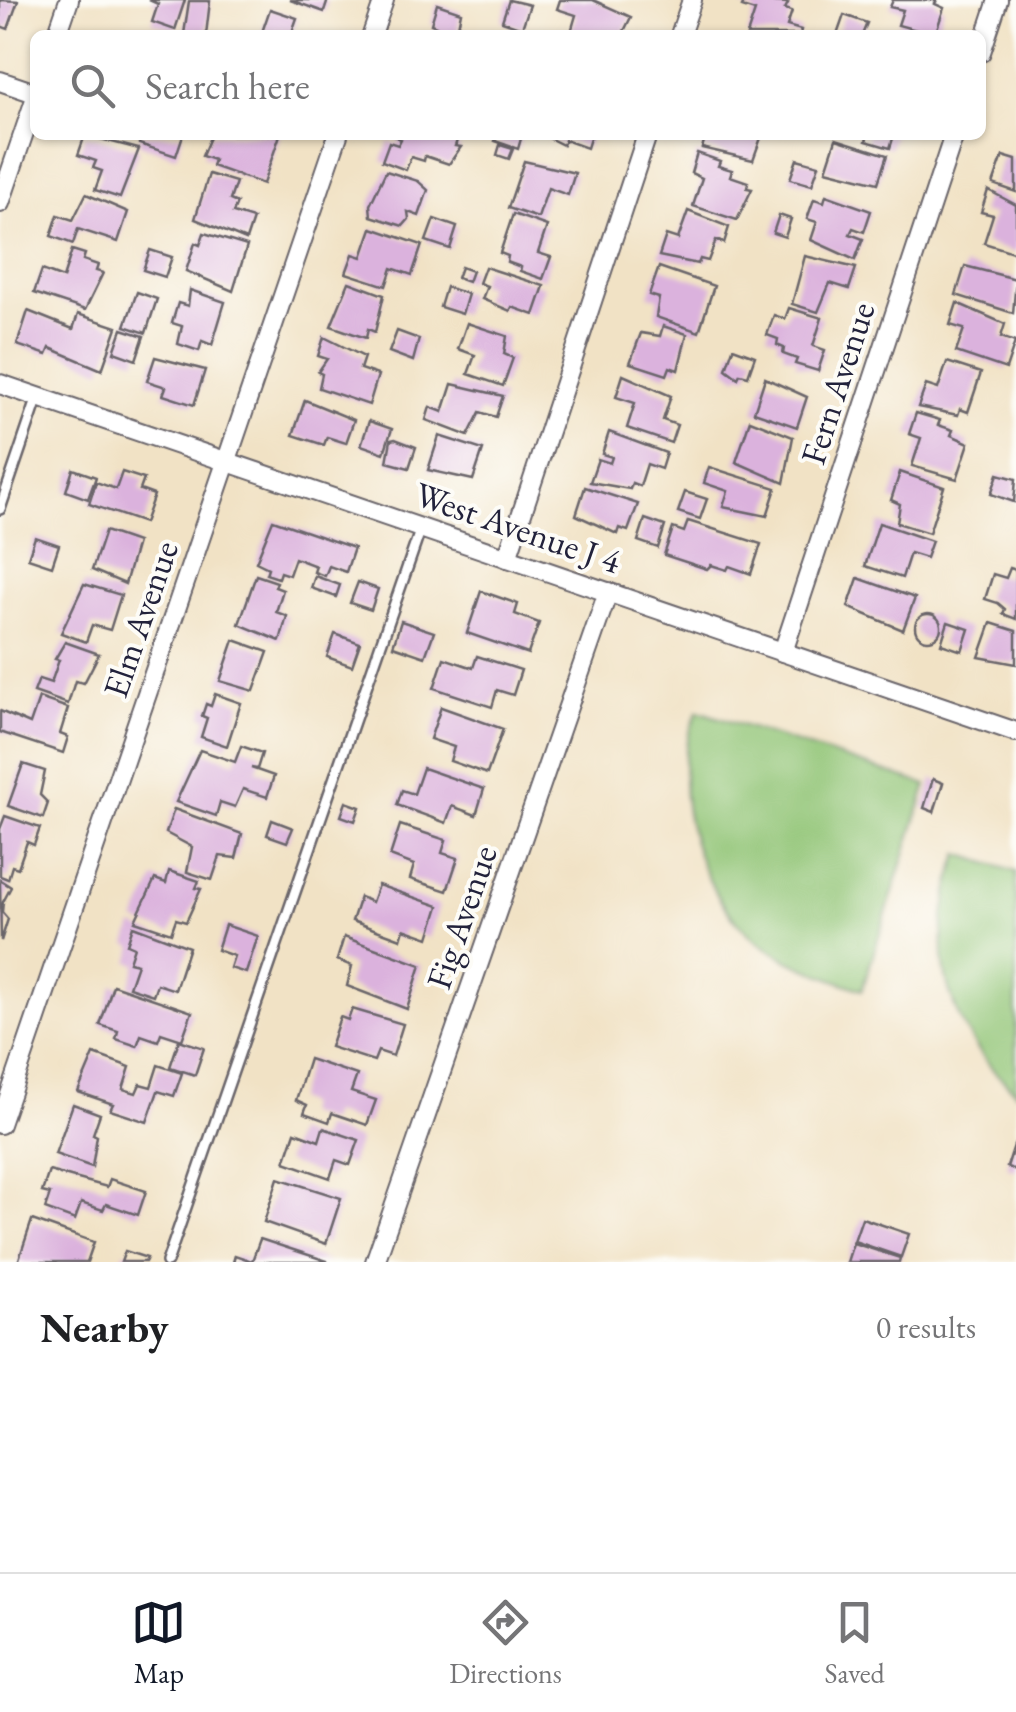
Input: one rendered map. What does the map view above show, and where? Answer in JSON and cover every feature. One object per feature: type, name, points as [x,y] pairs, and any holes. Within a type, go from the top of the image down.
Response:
[{"type":"street","points":[[59,30],[69,0]]},
{"type":"street","points":[[374,30],[384,0]]},
{"type":"street","points":[[682,30],[692,0]]},
{"type":"street","points":[[986,37],[998,0]]},
{"type":"street","points":[[0,82],[30,95]]},
{"type":"street","points":[[0,203],[30,112]]},
{"type":"street","name":"Elm Avenue","points":[[0,1124],[336,140]]},
{"type":"street","points":[[508,558],[646,140]]},
{"type":"street","name":"Fern Avenue","points":[[783,652],[952,140]]},
{"type":"street","name":"West Avenue J 4","points":[[0,384],[1016,732]]},
{"type":"street","name":"Fig Avenue","points":[[376,1262],[608,592]]},
{"type":"lane","points":[[0,509],[38,398]]},
{"type":"lane","points":[[168,1262],[421,528]]},
{"type":"green space","points":[[698,711],[927,785],[862,990],[764,946],[740,926],[721,900],[704,871],[686,805],[684,771],[688,740]]},
{"type":"green space","points":[[959,854],[1016,872],[1016,1093],[975,1045],[950,993],[942,941],[944,913]]},
{"type":"building","points":[[0,0],[18,1],[8,29],[0,26]]},
{"type":"building","points":[[149,0],[185,0],[175,30],[152,22],[158,4]]},
{"type":"building","points":[[290,0],[326,0],[327,3],[324,12]]},
{"type":"building","points":[[509,0],[530,5],[522,28],[502,21]]},
{"type":"building","points":[[560,0],[593,0],[631,17],[624,30],[572,30],[576,15],[557,9]]},
{"type":"building","points":[[745,0],[788,3],[785,9],[792,11],[787,26],[801,30],[749,30],[755,11],[742,7]]},
{"type":"building","points":[[893,0],[937,0],[935,4],[944,8],[937,30],[916,30],[898,25],[903,10],[890,7]]},
{"type":"building","points":[[189,1],[210,1],[207,30],[185,30]]},
{"type":"building","points":[[437,4],[461,12],[457,30],[435,30],[436,26],[431,24]]},
{"type":"building","points":[[270,9],[297,18],[293,30],[263,30]]},
{"type":"building","points":[[844,15],[867,23],[864,30],[839,30]]},
{"type":"building","points":[[83,140],[104,140],[139,149],[120,198],[95,190],[102,171],[93,168],[96,161],[78,155]]},
{"type":"building","points":[[139,140],[181,140],[176,156],[139,144]]},
{"type":"building","points":[[209,140],[278,140],[263,184],[212,166],[214,160],[202,156]]},
{"type":"building","points":[[400,140],[457,140],[455,146],[461,147],[449,164],[425,156],[424,161],[411,157],[406,170],[382,161],[389,142],[398,145]]},
{"type":"building","points":[[495,140],[521,140],[518,149]]},
{"type":"building","points":[[565,140],[589,140],[587,148]]},
{"type":"building","points":[[704,140],[760,140],[753,160],[702,148]]},
{"type":"building","points":[[836,140],[887,155],[878,183],[826,170]]},
{"type":"building","points":[[866,140],[892,140],[890,148]]},
{"type":"building","points":[[500,145],[513,149],[509,159],[497,155]]},
{"type":"building","points":[[697,153],[720,161],[718,166],[732,170],[730,176],[748,182],[747,188],[752,189],[737,220],[693,206],[702,178],[691,173]]},
{"type":"building","points":[[1003,156],[1016,160],[1016,192],[993,184]]},
{"type":"building","points":[[797,159],[819,165],[812,185],[790,179]]},
{"type":"building","points":[[524,161],[575,173],[568,195],[548,188],[538,218],[508,208]]},
{"type":"building","points":[[386,171],[418,181],[428,190],[419,216],[408,212],[409,219],[403,226],[371,216],[370,205]]},
{"type":"building","points":[[209,174],[236,182],[230,200],[237,203],[233,213],[253,219],[246,240],[195,219]]},
{"type":"building","points":[[988,190],[1016,205],[1016,253],[984,243],[993,215],[981,212]]},
{"type":"building","points":[[86,194],[128,212],[118,242],[78,229],[73,244],[51,236],[58,215],[73,220]]},
{"type":"building","points":[[826,195],[871,211],[864,232],[853,228],[850,234],[863,239],[855,260],[811,240],[817,222],[807,219],[814,199],[824,202]]},
{"type":"building","points":[[688,211],[729,227],[724,243],[716,240],[708,261],[700,259],[698,264],[659,256],[666,235],[678,239]]},
{"type":"building","points":[[513,214],[547,226],[538,253],[551,257],[543,279],[520,271],[521,267],[507,262],[508,256],[500,253]]},
{"type":"building","points":[[779,215],[791,219],[785,237],[773,233]]},
{"type":"building","points":[[434,219],[457,227],[450,249],[426,241]]},
{"type":"building","points":[[372,228],[422,245],[412,275],[392,268],[386,286],[346,273],[353,254],[362,257]]},
{"type":"building","points":[[204,233],[247,246],[233,291],[186,271],[195,243],[200,245]]},
{"type":"building","points":[[72,250],[85,254],[83,260],[98,265],[96,271],[103,273],[85,310],[34,293],[42,270],[63,278]]},
{"type":"building","points":[[150,250],[172,257],[165,277],[143,270]]},
{"type":"building","points":[[805,256],[856,268],[849,289],[830,283],[818,312],[792,304]]},
{"type":"building","points":[[965,266],[1016,279],[1013,313],[956,295]]},
{"type":"building","points":[[461,267],[472,271],[468,282],[457,278]]},
{"type":"building","points":[[485,267],[544,286],[534,315],[512,307],[510,311],[482,299],[487,286],[479,283]]},
{"type":"building","points":[[659,267],[714,286],[699,332],[656,317],[659,298],[649,295]]},
{"type":"building","points":[[349,282],[384,295],[375,332],[368,329],[366,338],[331,326]]},
{"type":"building","points":[[446,287],[468,294],[462,314],[440,307]]},
{"type":"building","points":[[190,290],[225,302],[212,345],[202,341],[199,351],[178,344],[182,326],[172,323],[178,303],[188,306]]},
{"type":"building","points":[[137,292],[157,299],[146,333],[125,326]]},
{"type":"building","points":[[957,303],[1005,324],[1001,337],[1015,342],[1006,369],[956,352],[964,329],[950,325]]},
{"type":"building","points":[[789,308],[822,318],[813,346],[825,350],[818,371],[795,364],[797,359],[783,354],[778,339],[767,335],[774,315],[785,319]]},
{"type":"building","points":[[28,311],[73,329],[78,314],[117,327],[102,370],[50,348],[47,355],[17,345]]},
{"type":"building","points":[[467,323],[507,336],[504,354],[513,358],[503,386],[468,374],[475,355],[458,349]]},
{"type":"building","points":[[663,326],[687,334],[678,370],[670,367],[667,375],[630,363],[641,333],[660,336]]},
{"type":"building","points":[[122,329],[144,336],[136,360],[114,352]]},
{"type":"building","points":[[397,331],[419,339],[413,361],[389,352]]},
{"type":"building","points":[[324,337],[364,357],[360,369],[378,375],[369,405],[319,388],[322,374],[318,372],[327,359],[318,356]]},
{"type":"building","points":[[733,348],[755,356],[748,376],[740,374],[738,378],[726,369]]},
{"type":"building","points":[[155,357],[205,370],[194,405],[163,395],[166,387],[147,381]]},
{"type":"building","points":[[947,362],[981,373],[968,412],[960,409],[958,415],[918,407],[926,385],[938,389]]},
{"type":"building","points":[[623,375],[671,396],[663,420],[677,425],[671,443],[627,428],[635,403],[616,397]]},
{"type":"building","points":[[765,378],[807,397],[797,427],[754,412]]},
{"type":"building","points":[[452,384],[503,396],[496,417],[480,412],[468,436],[426,420],[430,407],[443,412]]},
{"type":"building","points":[[305,400],[354,420],[346,443],[327,437],[324,445],[293,435]]},
{"type":"building","points":[[916,413],[940,420],[938,425],[953,430],[951,435],[969,443],[957,479],[912,466],[921,438],[909,434]]},
{"type":"building","points":[[750,420],[793,437],[784,483],[736,462]]},
{"type":"building","points":[[369,421],[392,429],[384,453],[361,445]]},
{"type":"building","points":[[609,432],[666,453],[661,469],[647,464],[640,486],[632,483],[630,489],[590,482],[598,459],[610,463],[612,457],[602,454]]},
{"type":"building","points":[[439,436],[483,450],[473,480],[428,470]]},
{"type":"building","points":[[391,440],[416,447],[409,468],[387,462]]},
{"type":"building","points":[[709,467],[776,488],[767,516],[723,507],[728,491],[704,483]]},
{"type":"building","points":[[73,469],[96,477],[88,499],[66,491]]},
{"type":"building","points":[[122,472],[144,479],[140,490],[154,495],[144,523],[89,504],[96,482],[116,489]]},
{"type":"building","points":[[900,472],[944,487],[929,533],[897,523],[900,504],[891,500]]},
{"type":"building","points":[[998,474],[1016,479],[1014,502],[991,494]]},
{"type":"building","points":[[585,487],[638,504],[628,531],[619,528],[617,534],[576,515]]},
{"type":"building","points":[[685,492],[707,499],[700,519],[678,512]]},
{"type":"building","points":[[645,519],[665,526],[658,548],[638,541]]},
{"type":"building","points":[[273,520],[354,548],[346,572],[329,566],[325,576],[314,572],[316,566],[295,558],[289,575],[280,572],[278,578],[266,574],[268,568],[256,562]]},
{"type":"building","points":[[688,521],[761,544],[751,574],[729,566],[727,570],[711,565],[707,569],[664,555],[673,528],[684,532]]},
{"type":"building","points":[[879,523],[932,541],[926,558],[910,553],[902,578],[865,566]]},
{"type":"building","points":[[105,531],[137,542],[125,584],[92,570]]},
{"type":"building","points":[[35,537],[59,545],[52,566],[28,558]]},
{"type":"building","points":[[1010,568],[1016,570],[1016,619],[1003,614],[1005,609],[998,603],[985,599],[993,574],[1006,578]]},
{"type":"building","points":[[256,575],[277,582],[275,587],[283,590],[276,612],[287,616],[280,641],[239,624]]},
{"type":"building","points":[[315,576],[340,585],[336,597],[311,588]]},
{"type":"building","points":[[858,578],[915,598],[903,630],[848,607]]},
{"type":"building","points":[[358,582],[378,589],[371,610],[350,603]]},
{"type":"building","points":[[84,584],[121,595],[110,630],[92,625],[86,642],[61,633]]},
{"type":"building","points":[[481,591],[518,604],[515,614],[539,623],[528,654],[467,633]]},
{"type":"building","points":[[928,614],[937,618],[941,627],[937,636],[928,640],[919,636],[915,627],[919,618]]},
{"type":"building","points":[[401,621],[434,632],[425,657],[393,646]]},
{"type":"building","points":[[948,622],[969,629],[962,651],[941,644]]},
{"type":"building","points":[[991,623],[1016,631],[1016,664],[979,657]]},
{"type":"building","points":[[335,634],[360,643],[352,666],[327,657]]},
{"type":"building","points":[[234,640],[268,652],[254,691],[220,681]]},
{"type":"building","points":[[65,642],[99,654],[84,683],[75,681],[68,704],[34,692],[39,679],[51,683],[59,660],[55,659]]},
{"type":"building","points":[[477,656],[521,670],[513,695],[497,690],[492,707],[434,688],[444,658],[473,668]]},
{"type":"building","points":[[215,694],[241,703],[227,746],[201,737],[207,718],[202,716]]},
{"type":"building","points":[[39,698],[68,708],[60,734],[68,737],[63,753],[0,732],[0,711],[30,724]]},
{"type":"building","points":[[441,707],[503,729],[487,774],[450,761],[454,747],[430,739]]},
{"type":"building","points":[[241,746],[262,753],[257,769],[251,768],[274,776],[267,797],[243,789],[235,807],[220,802],[216,816],[176,802],[200,750],[235,762]]},
{"type":"building","points":[[23,764],[45,771],[40,795],[48,803],[43,818],[8,806]]},
{"type":"building","points":[[423,768],[484,789],[476,815],[452,806],[446,823],[397,805],[402,790],[414,794]]},
{"type":"building","points":[[933,779],[943,783],[934,812],[924,808]]},
{"type":"building","points":[[346,802],[360,807],[355,821],[341,816]]},
{"type":"building","points":[[174,809],[242,834],[236,858],[220,856],[212,880],[187,872],[192,847],[166,833]]},
{"type":"building","points":[[5,816],[40,828],[34,845],[27,842],[18,868],[12,866],[8,879],[0,876],[0,829]]},
{"type":"building","points":[[272,820],[293,828],[287,842],[267,835]]},
{"type":"building","points":[[400,825],[446,840],[442,853],[458,858],[447,891],[410,879],[414,865],[390,856]]},
{"type":"building","points":[[169,871],[199,881],[196,888],[201,889],[186,922],[176,919],[171,933],[135,921],[155,879],[166,883]]},
{"type":"building","points":[[0,880],[11,887],[3,902],[2,912],[8,919],[1,941]]},
{"type":"building","points":[[378,885],[439,906],[429,938],[404,929],[401,939],[352,921],[360,897],[372,902]]},
{"type":"building","points":[[225,925],[258,936],[246,973],[230,968],[234,956],[217,950]]},
{"type":"building","points":[[133,926],[189,947],[175,990],[157,984],[153,995],[129,987],[137,964],[129,962],[134,947],[127,944]]},
{"type":"building","points":[[344,937],[421,965],[407,1009],[347,986],[352,966],[337,960]]},
{"type":"building","points":[[113,985],[192,1012],[182,1040],[161,1033],[158,1041],[141,1035],[137,1046],[116,1039],[118,1031],[100,1025]]},
{"type":"building","points":[[352,1009],[403,1024],[393,1056],[378,1051],[374,1061],[330,1047],[340,1017],[348,1020]]},
{"type":"building","points":[[179,1040],[204,1048],[195,1075],[170,1067]]},
{"type":"building","points":[[94,1054],[130,1067],[123,1089],[136,1093],[140,1084],[151,1087],[158,1065],[182,1073],[174,1096],[158,1091],[147,1122],[110,1110],[113,1104],[78,1092]]},
{"type":"building","points":[[309,1059],[357,1075],[351,1092],[376,1100],[367,1125],[332,1113],[329,1122],[304,1113],[307,1105],[296,1100]]},
{"type":"building","points":[[73,1104],[100,1114],[93,1134],[97,1136],[92,1167],[55,1154]]},
{"type":"building","points":[[323,1128],[359,1140],[350,1165],[336,1160],[330,1178],[285,1162],[295,1132],[319,1141]]},
{"type":"building","points":[[1016,1142],[1016,1170],[1007,1167]]},
{"type":"building","points":[[49,1171],[107,1187],[110,1179],[146,1191],[138,1215],[106,1204],[103,1210],[81,1203],[75,1220],[45,1209],[50,1194],[42,1192]]},
{"type":"building","points":[[278,1178],[341,1198],[326,1244],[264,1222]]},
{"type":"building","points":[[862,1218],[909,1234],[901,1257],[854,1241]]},
{"type":"building","points":[[32,1220],[94,1242],[87,1262],[18,1262]]},
{"type":"building","points":[[260,1239],[327,1262],[233,1262],[235,1255],[252,1261]]},
{"type":"building","points":[[853,1243],[900,1258],[899,1262],[847,1262]]},
{"type":"building","points":[[125,1251],[147,1258],[145,1262],[121,1262]]}]
